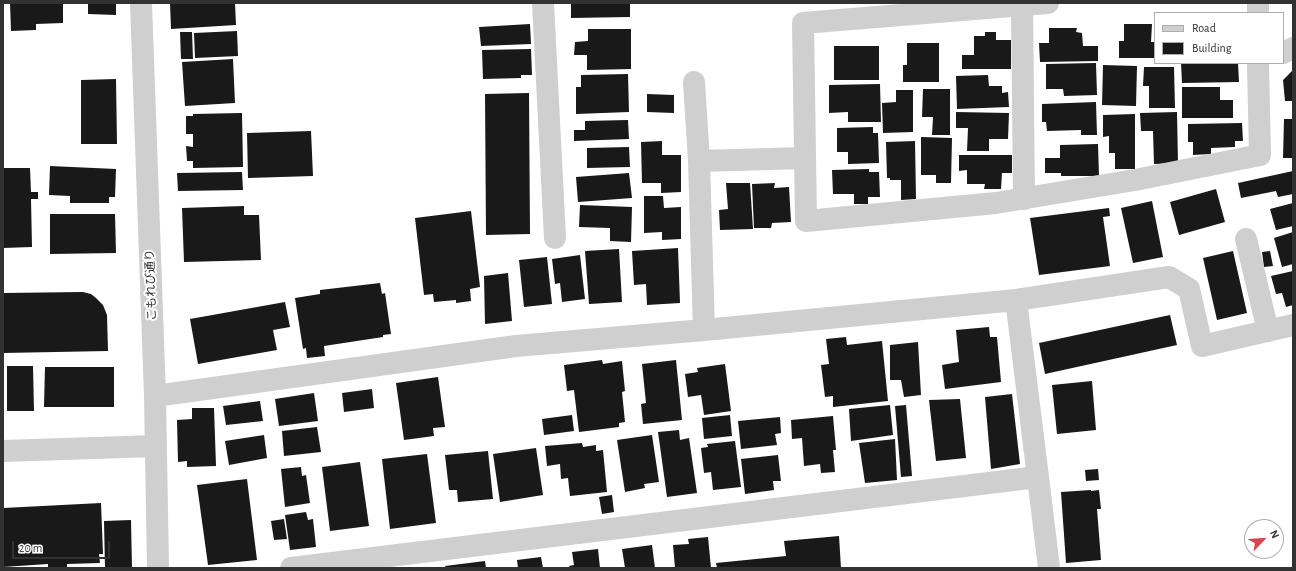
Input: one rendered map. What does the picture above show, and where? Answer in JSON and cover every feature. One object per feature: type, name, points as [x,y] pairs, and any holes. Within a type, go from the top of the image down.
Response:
[{"type":"street","name":"こもれび通り","points":[[141,3],[155,396],[158,568]]},
{"type":"street","points":[[542,3],[555,238]]},
{"type":"street","points":[[1048,3],[803,23],[806,221],[1024,199],[1135,180],[1260,155],[1259,64]]},
{"type":"street","points":[[1022,5],[1024,199]]},
{"type":"street","points":[[1284,52],[1293,48]]},
{"type":"street","points":[[694,82],[704,330]]},
{"type":"street","points":[[698,161],[805,158]]},
{"type":"street","points":[[1246,239],[1268,332]]},
{"type":"street","points":[[155,396],[516,346],[704,330],[1016,300],[1169,277],[1189,289],[1202,346],[1293,325]]},
{"type":"street","points":[[1016,300],[1050,568]]},
{"type":"street","points":[[3,451],[156,446]]},
{"type":"street","points":[[291,568],[1038,477]]},
{"type":"building","points":[[10,3],[63,3],[63,23],[36,24],[36,30],[11,31]]},
{"type":"building","points":[[88,3],[116,3],[116,15],[88,14]]},
{"type":"building","points":[[170,3],[235,3],[236,25],[171,29]]},
{"type":"building","points":[[571,3],[630,3],[630,17],[571,18]]},
{"type":"building","points":[[530,24],[531,44],[481,46],[479,27]]},
{"type":"building","points":[[1124,24],[1152,24],[1151,42],[1154,42],[1154,58],[1119,58],[1119,41],[1124,41]]},
{"type":"building","points":[[1049,28],[1077,28],[1076,32],[1082,33],[1083,46],[1098,46],[1098,61],[1040,62],[1039,43],[1049,43]]},
{"type":"building","points":[[588,29],[631,29],[631,69],[587,70],[587,55],[574,55],[575,42],[588,41]]},
{"type":"building","points":[[237,31],[238,56],[195,58],[194,33]]},
{"type":"building","points":[[180,32],[192,32],[193,59],[181,59]]},
{"type":"building","points":[[985,32],[996,32],[996,40],[1011,40],[1011,69],[962,69],[962,55],[974,55],[974,36],[985,36]]},
{"type":"building","points":[[907,43],[939,43],[939,82],[903,82],[903,65],[907,65]]},
{"type":"building","points":[[834,46],[879,46],[879,80],[834,80]]},
{"type":"building","points":[[531,49],[532,75],[521,75],[521,78],[483,79],[482,50]]},
{"type":"building","points":[[233,59],[235,103],[185,106],[182,62]]},
{"type":"building","points":[[1096,63],[1097,95],[1064,96],[1063,89],[1046,89],[1046,64]]},
{"type":"building","points":[[1181,64],[1238,64],[1239,82],[1182,83]]},
{"type":"building","points":[[1103,65],[1137,66],[1136,106],[1102,105]]},
{"type":"building","points":[[1144,67],[1174,67],[1175,108],[1149,108],[1149,86],[1143,86]]},
{"type":"building","points":[[1293,70],[1293,101],[1285,101],[1283,80]]},
{"type":"building","points":[[628,74],[629,112],[576,114],[576,87],[581,87],[581,75]]},
{"type":"building","points":[[988,75],[989,86],[1002,86],[1002,93],[1008,92],[1009,107],[957,109],[956,76]]},
{"type":"building","points":[[116,79],[117,144],[81,144],[81,80]]},
{"type":"building","points":[[880,84],[881,122],[848,122],[848,112],[829,113],[829,85]]},
{"type":"building","points":[[1182,87],[1220,87],[1220,100],[1233,100],[1233,118],[1182,118]]},
{"type":"building","points":[[923,89],[950,89],[950,135],[932,135],[933,117],[922,117]]},
{"type":"building","points":[[896,90],[913,90],[913,132],[883,133],[882,103],[896,102]]},
{"type":"building","points":[[529,93],[530,234],[486,235],[485,94]]},
{"type":"building","points":[[647,94],[674,95],[674,113],[647,112]]},
{"type":"building","points":[[1096,102],[1097,135],[1081,135],[1081,130],[1047,131],[1046,122],[1042,122],[1042,104]]},
{"type":"building","points":[[956,112],[1009,113],[1008,139],[989,139],[989,151],[967,151],[968,128],[956,128]]},
{"type":"building","points":[[1177,112],[1178,163],[1154,164],[1153,131],[1141,131],[1140,113]]},
{"type":"building","points":[[242,113],[243,167],[193,168],[193,161],[187,161],[186,146],[193,147],[193,134],[186,134],[186,116],[193,116],[193,114]]},
{"type":"building","points":[[1135,114],[1135,169],[1115,169],[1115,153],[1109,153],[1109,136],[1103,137],[1103,115]]},
{"type":"building","points":[[1284,119],[1293,119],[1293,158],[1283,158]]},
{"type":"building","points":[[628,120],[629,139],[574,141],[574,130],[585,130],[585,121]]},
{"type":"building","points":[[1242,123],[1243,141],[1235,141],[1235,147],[1211,148],[1211,154],[1193,155],[1193,142],[1188,142],[1188,124]]},
{"type":"building","points":[[873,127],[873,133],[878,133],[879,163],[848,164],[848,152],[837,152],[837,128]]},
{"type":"building","points":[[311,131],[313,176],[248,178],[247,133]]},
{"type":"building","points":[[921,137],[952,138],[951,183],[936,183],[936,175],[921,175]]},
{"type":"building","points":[[662,141],[662,155],[681,155],[681,192],[661,193],[661,183],[642,183],[641,142]]},
{"type":"building","points":[[915,141],[916,199],[901,200],[901,180],[890,180],[890,178],[887,178],[886,142]]},
{"type":"building","points":[[1098,144],[1099,176],[1061,176],[1061,173],[1045,173],[1045,158],[1060,158],[1060,145]]},
{"type":"building","points":[[629,147],[630,167],[587,168],[587,148]]},
{"type":"building","points":[[959,155],[1012,155],[1012,173],[1002,173],[1001,189],[984,189],[985,184],[967,184],[967,170],[959,171]]},
{"type":"building","points":[[50,166],[116,169],[115,197],[109,197],[109,203],[70,203],[70,196],[49,195]]},
{"type":"building","points":[[3,168],[30,168],[31,192],[38,192],[38,199],[31,199],[32,247],[3,248]]},
{"type":"building","points":[[869,169],[869,172],[879,172],[880,197],[868,197],[868,204],[854,204],[854,194],[833,194],[832,170]]},
{"type":"building","points":[[1293,171],[1293,194],[1278,197],[1276,191],[1241,198],[1238,183]]},
{"type":"building","points":[[242,172],[243,190],[178,191],[177,173]]},
{"type":"building","points":[[629,173],[632,198],[578,202],[576,177]]},
{"type":"building","points":[[726,183],[750,183],[753,229],[720,230],[719,210],[728,209]]},
{"type":"building","points":[[775,183],[774,188],[789,187],[791,222],[772,223],[771,228],[754,228],[752,184]]},
{"type":"building","points":[[1216,189],[1225,222],[1179,235],[1170,202]]},
{"type":"building","points":[[644,196],[663,196],[664,208],[681,207],[681,239],[662,240],[662,232],[644,233]]},
{"type":"building","points":[[1152,201],[1163,257],[1133,263],[1121,208]]},
{"type":"building","points":[[1293,203],[1293,226],[1276,230],[1270,209]]},
{"type":"building","points":[[580,205],[632,207],[631,242],[610,241],[610,228],[579,227]]},
{"type":"building","points":[[244,206],[244,215],[259,215],[261,260],[184,262],[182,208]]},
{"type":"building","points":[[1109,208],[1110,216],[1103,217],[1110,266],[1039,275],[1030,218]]},
{"type":"building","points":[[471,211],[480,287],[470,289],[471,301],[456,303],[456,300],[434,302],[433,294],[424,295],[415,218]]},
{"type":"building","points":[[50,214],[115,214],[116,253],[50,254]]},
{"type":"building","points":[[1293,232],[1293,264],[1282,267],[1274,238]]},
{"type":"building","points":[[678,248],[680,303],[647,305],[646,284],[634,285],[632,251]]},
{"type":"building","points":[[619,249],[622,302],[589,304],[585,251]]},
{"type":"building","points":[[1233,251],[1247,313],[1217,320],[1203,258]]},
{"type":"building","points":[[1270,251],[1273,266],[1264,267],[1262,252]]},
{"type":"building","points":[[580,255],[585,299],[562,302],[560,283],[555,284],[552,259]]},
{"type":"building","points":[[547,257],[552,304],[524,307],[519,260]]},
{"type":"building","points":[[1293,271],[1293,305],[1286,307],[1282,293],[1276,294],[1271,276]]},
{"type":"building","points":[[508,273],[512,321],[485,324],[484,276]]},
{"type":"building","points":[[380,283],[382,294],[385,293],[391,334],[383,335],[383,337],[324,346],[325,356],[307,358],[306,348],[303,349],[295,298],[320,294],[320,290]]},
{"type":"building","points":[[83,292],[91,294],[103,305],[107,315],[108,351],[3,353],[3,293]]},
{"type":"building","points":[[285,302],[290,327],[273,330],[277,350],[198,364],[190,319]]},
{"type":"building","points":[[1170,315],[1177,345],[1045,374],[1039,343]]},
{"type":"building","points":[[989,327],[990,337],[997,337],[1001,382],[945,389],[942,365],[959,362],[956,330]]},
{"type":"building","points":[[846,337],[847,345],[882,341],[888,401],[833,407],[833,396],[825,397],[821,365],[829,364],[826,339]]},
{"type":"building","points":[[918,342],[921,395],[904,397],[901,380],[890,380],[890,345]]},
{"type":"building","points":[[602,360],[603,364],[622,361],[625,391],[622,392],[625,422],[619,423],[619,427],[579,432],[574,390],[567,391],[564,365]]},
{"type":"building","points":[[676,360],[682,420],[643,424],[641,404],[646,403],[642,364]]},
{"type":"building","points":[[725,364],[731,411],[704,415],[701,395],[688,397],[685,374],[698,372],[697,368]]},
{"type":"building","points":[[7,366],[33,366],[34,411],[7,411]]},
{"type":"building","points":[[45,367],[114,367],[114,407],[44,407]]},
{"type":"building","points":[[438,377],[445,427],[433,428],[434,436],[404,440],[396,383]]},
{"type":"building","points":[[1092,381],[1096,430],[1057,434],[1052,385]]},
{"type":"building","points":[[372,389],[374,408],[344,412],[342,393]]},
{"type":"building","points":[[314,393],[318,421],[279,426],[275,399]]},
{"type":"building","points":[[1012,394],[1020,464],[991,469],[985,397]]},
{"type":"building","points":[[960,399],[966,458],[936,461],[929,400]]},
{"type":"building","points":[[260,401],[263,421],[226,425],[223,406]]},
{"type":"building","points":[[890,405],[893,435],[851,441],[849,409]]},
{"type":"building","points":[[906,405],[912,476],[901,477],[895,406]]},
{"type":"building","points":[[192,408],[214,408],[216,466],[187,467],[187,461],[178,462],[177,420],[192,419]]},
{"type":"building","points":[[572,415],[574,431],[544,435],[542,419]]},
{"type":"building","points":[[730,415],[732,436],[704,439],[702,418]]},
{"type":"building","points":[[833,416],[836,450],[833,450],[835,472],[821,473],[820,464],[804,466],[802,438],[792,439],[791,420]]},
{"type":"building","points":[[780,417],[781,433],[775,434],[777,445],[741,449],[738,421]]},
{"type":"building","points":[[317,427],[321,452],[284,456],[282,431]]},
{"type":"building","points":[[679,430],[680,440],[689,438],[697,493],[667,497],[658,432]]},
{"type":"building","points":[[264,435],[267,458],[229,465],[225,441]]},
{"type":"building","points":[[652,435],[659,482],[644,484],[645,488],[625,492],[617,440]]},
{"type":"building","points":[[895,439],[897,480],[865,483],[859,443]]},
{"type":"building","points":[[735,441],[741,487],[713,490],[711,472],[704,473],[701,448],[708,447],[707,444]]},
{"type":"building","points":[[582,443],[583,447],[596,445],[596,451],[603,450],[607,492],[570,496],[568,478],[561,479],[560,464],[547,466],[545,446]]},
{"type":"building","points":[[536,448],[543,495],[500,502],[493,454]]},
{"type":"building","points":[[488,451],[493,499],[458,502],[457,490],[449,490],[445,455]]},
{"type":"building","points":[[427,454],[436,523],[390,529],[382,459]]},
{"type":"building","points":[[778,455],[781,481],[773,481],[774,490],[745,494],[741,459]]},
{"type":"building","points":[[360,462],[369,526],[330,531],[322,467]]},
{"type":"building","points":[[301,467],[302,476],[306,475],[310,503],[285,507],[281,469]]},
{"type":"building","points":[[1098,469],[1099,480],[1086,481],[1085,470]]},
{"type":"building","points":[[247,479],[257,560],[208,565],[197,485]]},
{"type":"building","points":[[1099,490],[1101,509],[1097,509],[1101,560],[1066,563],[1061,492]]},
{"type":"building","points":[[612,495],[614,512],[602,514],[599,497]]},
{"type":"building","points":[[101,503],[103,554],[99,554],[100,563],[67,564],[67,568],[48,568],[48,564],[3,567],[3,508]]},
{"type":"building","points":[[306,512],[308,520],[313,519],[316,547],[290,550],[285,515]]},
{"type":"building","points":[[284,519],[287,539],[274,540],[271,521]]},
{"type":"building","points":[[131,520],[132,568],[105,568],[104,521]]},
{"type":"building","points":[[839,536],[841,568],[717,568],[716,563],[786,556],[784,541]]},
{"type":"building","points":[[708,537],[711,568],[675,568],[673,545],[689,544],[688,539]]},
{"type":"building","points":[[652,545],[655,568],[625,568],[622,549]]},
{"type":"building","points":[[598,549],[600,568],[570,568],[569,566],[574,565],[572,552]]},
{"type":"building","points":[[541,557],[543,568],[518,568],[517,560]]},
{"type":"building","points":[[485,561],[486,568],[446,568],[445,566]]}]
